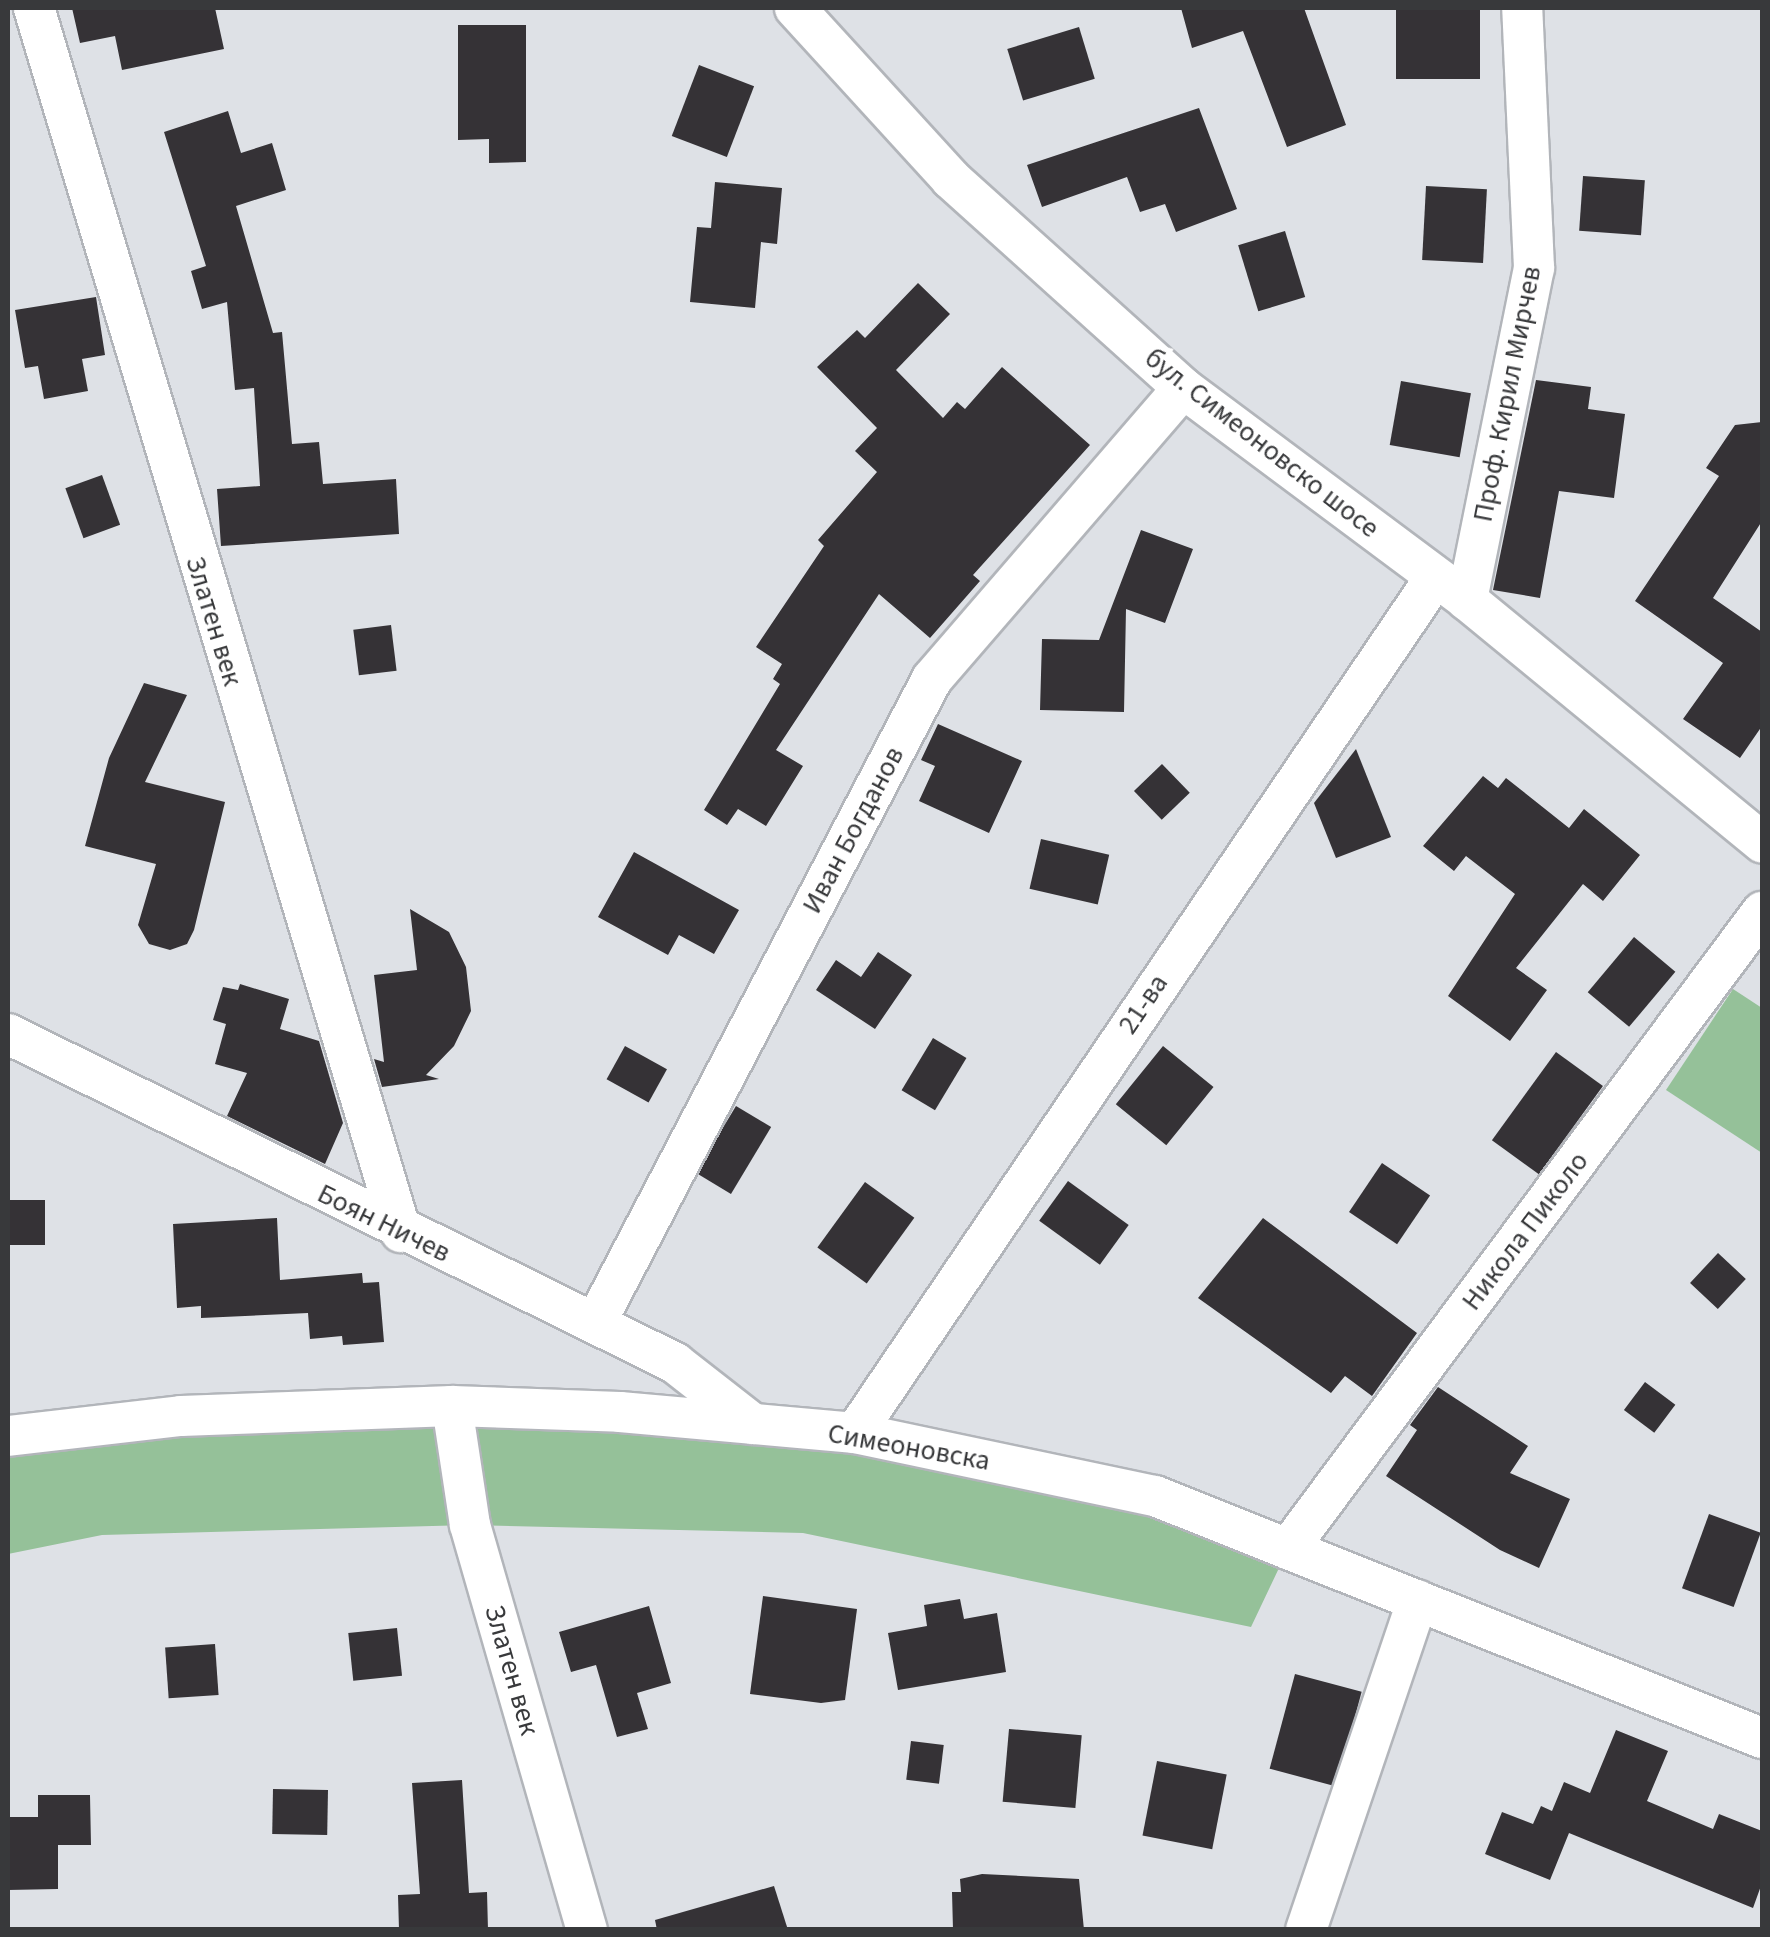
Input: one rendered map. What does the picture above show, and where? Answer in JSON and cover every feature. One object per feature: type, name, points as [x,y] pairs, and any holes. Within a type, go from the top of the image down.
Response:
[{"type":"street","name":"Златен век","points":[[34,8],[401,1232]]},
{"type":"street","name":"бул. Симеоновско шосе","points":[[795,8],[951,179],[1184,388],[1451,589],[1762,842]]},
{"type":"street","name":"Проф. Кирил Мирчев","points":[[1451,589],[1534,268],[1530,76],[1522,8]]},
{"type":"street","name":"Иван Богданов","points":[[596,1322],[932,680],[1184,388]]},
{"type":"street","name":"21-ва","points":[[855,1433],[1451,589]]},
{"type":"street","name":"Никола Пиколо","points":[[1288,1549],[1762,912]]},
{"type":"street","name":"Боян Ничев","points":[[8,1034],[401,1232],[675,1363],[753,1424]]},
{"type":"street","name":"Златен век","points":[[452,1406],[470,1525],[587,1930]]},
{"type":"street","name":"Симеоновска","points":[[8,1436],[181,1416],[452,1406],[855,1433],[1154,1496],[1762,1738]]},
{"type":"street","points":[[1306,1930],[1418,1600]]},
{"type":"street","points":[[554,1930],[570,1877]]},
{"type":"green space","points":[[1733,989],[1762,1008],[1762,1153],[1666,1090]]},
{"type":"green space","points":[[181,1416],[855,1433],[1288,1549],[1251,1627],[803,1533],[470,1525],[102,1535],[8,1554],[8,1436]]},
{"type":"building","points":[[72,8],[215,8],[224,49],[122,70],[115,36],[80,43]]},
{"type":"building","points":[[1181,8],[1304,8],[1346,125],[1287,147],[1243,31],[1192,48]]},
{"type":"building","points":[[1396,8],[1480,8],[1480,79],[1396,79]]},
{"type":"building","points":[[458,25],[526,25],[526,162],[489,163],[489,139],[458,140]]},
{"type":"building","points":[[1079,27],[1095,79],[1023,101],[1007,49]]},
{"type":"building","points":[[699,65],[754,86],[727,157],[672,136]]},
{"type":"building","points":[[1199,108],[1237,209],[1176,232],[1165,204],[1140,212],[1127,177],[1042,207],[1027,165]]},
{"type":"building","points":[[228,111],[241,153],[272,143],[286,190],[236,206],[273,333],[282,332],[292,444],[319,442],[323,484],[396,479],[399,534],[221,546],[217,489],[260,486],[254,388],[235,390],[227,302],[202,309],[191,271],[206,266],[164,132]]},
{"type":"building","points":[[1583,176],[1645,180],[1641,235],[1579,231]]},
{"type":"building","points":[[715,182],[782,188],[777,244],[761,242],[755,308],[690,302],[697,227],[711,228]]},
{"type":"building","points":[[1426,186],[1487,189],[1483,263],[1422,260]]},
{"type":"building","points":[[1285,231],[1305,297],[1258,311],[1238,245]]},
{"type":"building","points":[[918,283],[950,314],[896,370],[943,418],[957,402],[965,409],[1002,367],[1090,445],[973,575],[980,581],[930,638],[879,594],[776,750],[803,766],[766,826],[738,809],[727,825],[704,810],[780,684],[773,679],[782,664],[756,647],[824,546],[818,540],[877,472],[855,451],[877,428],[817,367],[857,330],[865,338]]},
{"type":"building","points":[[96,297],[105,355],[82,359],[88,391],[44,399],[38,366],[25,368],[15,310]]},
{"type":"building","points":[[1536,380],[1591,387],[1588,409],[1625,414],[1614,498],[1559,491],[1540,598],[1493,590]]},
{"type":"building","points":[[1401,381],[1471,393],[1460,457],[1390,445]]},
{"type":"building","points":[[1762,422],[1762,521],[1713,598],[1762,632],[1762,726],[1740,758],[1683,719],[1723,663],[1635,601],[1719,476],[1706,468],[1735,425]]},
{"type":"building","points":[[102,475],[120,525],[83,538],[65,488]]},
{"type":"building","points":[[1141,530],[1193,549],[1165,623],[1126,609],[1124,712],[1040,710],[1042,639],[1099,640]]},
{"type":"building","points":[[391,625],[397,671],[359,675],[353,630]]},
{"type":"building","points":[[144,683],[187,695],[145,782],[225,802],[194,930],[187,944],[170,950],[149,944],[138,925],[156,864],[85,846],[109,758]]},
{"type":"building","points":[[938,724],[1022,761],[989,833],[919,801],[935,766],[921,760]]},
{"type":"building","points":[[1356,749],[1391,837],[1336,858],[1314,803]]},
{"type":"building","points":[[1162,764],[1190,793],[1162,820],[1134,791]]},
{"type":"building","points":[[1483,776],[1498,788],[1506,778],[1569,828],[1584,809],[1640,855],[1603,901],[1583,884],[1516,968],[1547,990],[1510,1041],[1448,996],[1515,894],[1466,856],[1454,871],[1423,846]]},
{"type":"building","points":[[1041,839],[1109,855],[1098,904],[1030,889]]},
{"type":"building","points":[[634,852],[739,910],[714,954],[679,935],[668,955],[598,917]]},
{"type":"building","points":[[410,909],[449,932],[466,967],[471,1011],[454,1046],[426,1075],[439,1079],[382,1087],[374,1059],[384,1062],[374,975],[417,970]]},
{"type":"building","points":[[1634,937],[1675,972],[1629,1027],[1588,992]]},
{"type":"building","points":[[878,952],[912,975],[875,1029],[816,990],[836,960],[861,977]]},
{"type":"building","points":[[240,984],[289,999],[280,1029],[319,1041],[343,1123],[325,1164],[227,1116],[247,1073],[215,1064],[226,1024],[213,1020],[223,987],[238,990]]},
{"type":"building","points":[[933,1038],[966,1058],[935,1110],[902,1090]]},
{"type":"building","points":[[625,1046],[667,1069],[649,1103],[607,1079]]},
{"type":"building","points":[[1163,1046],[1214,1087],[1166,1145],[1116,1104]]},
{"type":"building","points":[[1556,1052],[1603,1086],[1539,1174],[1492,1140]]},
{"type":"building","points":[[736,1106],[771,1127],[731,1194],[696,1173]]},
{"type":"building","points":[[1382,1163],[1430,1195],[1397,1244],[1349,1212]]},
{"type":"building","points":[[1068,1181],[1129,1225],[1100,1265],[1039,1221]]},
{"type":"building","points":[[865,1182],[914,1218],[867,1283],[817,1248]]},
{"type":"building","points":[[8,1200],[45,1200],[45,1245],[8,1245]]},
{"type":"building","points":[[277,1218],[280,1280],[362,1273],[363,1283],[379,1282],[384,1342],[343,1345],[342,1336],[310,1339],[308,1313],[201,1318],[201,1306],[177,1308],[173,1224]]},
{"type":"building","points":[[1263,1218],[1417,1333],[1372,1396],[1345,1376],[1331,1393],[1198,1298]]},
{"type":"building","points":[[1718,1253],[1746,1279],[1718,1309],[1690,1283]]},
{"type":"building","points":[[1645,1382],[1675,1405],[1654,1433],[1624,1410]]},
{"type":"building","points":[[1438,1387],[1528,1446],[1510,1473],[1570,1499],[1539,1568],[1500,1550],[1386,1476],[1417,1430],[1410,1425]]},
{"type":"building","points":[[1709,1514],[1761,1533],[1734,1607],[1682,1588]]},
{"type":"building","points":[[763,1596],[857,1609],[845,1700],[821,1703],[750,1694]]},
{"type":"building","points":[[960,1599],[964,1619],[997,1613],[1006,1672],[898,1690],[888,1633],[927,1626],[924,1605]]},
{"type":"building","points":[[649,1606],[671,1683],[637,1693],[648,1729],[617,1737],[596,1665],[571,1672],[559,1632]]},
{"type":"building","points":[[397,1628],[402,1676],[353,1681],[348,1633]]},
{"type":"building","points":[[215,1644],[219,1695],[169,1698],[165,1647]]},
{"type":"building","points":[[1295,1674],[1362,1692],[1336,1787],[1270,1769]]},
{"type":"building","points":[[1009,1729],[1082,1735],[1075,1808],[1003,1802]]},
{"type":"building","points":[[1616,1730],[1668,1751],[1647,1801],[1713,1829],[1719,1814],[1762,1831],[1762,1883],[1753,1908],[1569,1833],[1550,1880],[1485,1854],[1502,1812],[1533,1824],[1541,1806],[1552,1811],[1564,1782],[1590,1793]]},
{"type":"building","points":[[911,1741],[944,1745],[939,1784],[906,1780]]},
{"type":"building","points":[[1157,1761],[1227,1775],[1212,1849],[1142,1836]]},
{"type":"building","points":[[462,1780],[469,1893],[487,1892],[488,1930],[399,1930],[398,1895],[420,1894],[412,1783]]},
{"type":"building","points":[[273,1789],[328,1790],[327,1835],[272,1834]]},
{"type":"building","points":[[38,1795],[90,1795],[91,1845],[58,1845],[58,1889],[8,1890],[8,1817],[38,1817]]},
{"type":"building","points":[[982,1874],[1079,1879],[1084,1930],[953,1930],[952,1892],[961,1892],[960,1879]]},
{"type":"building","points":[[774,1886],[788,1930],[657,1930],[655,1920]]}]
